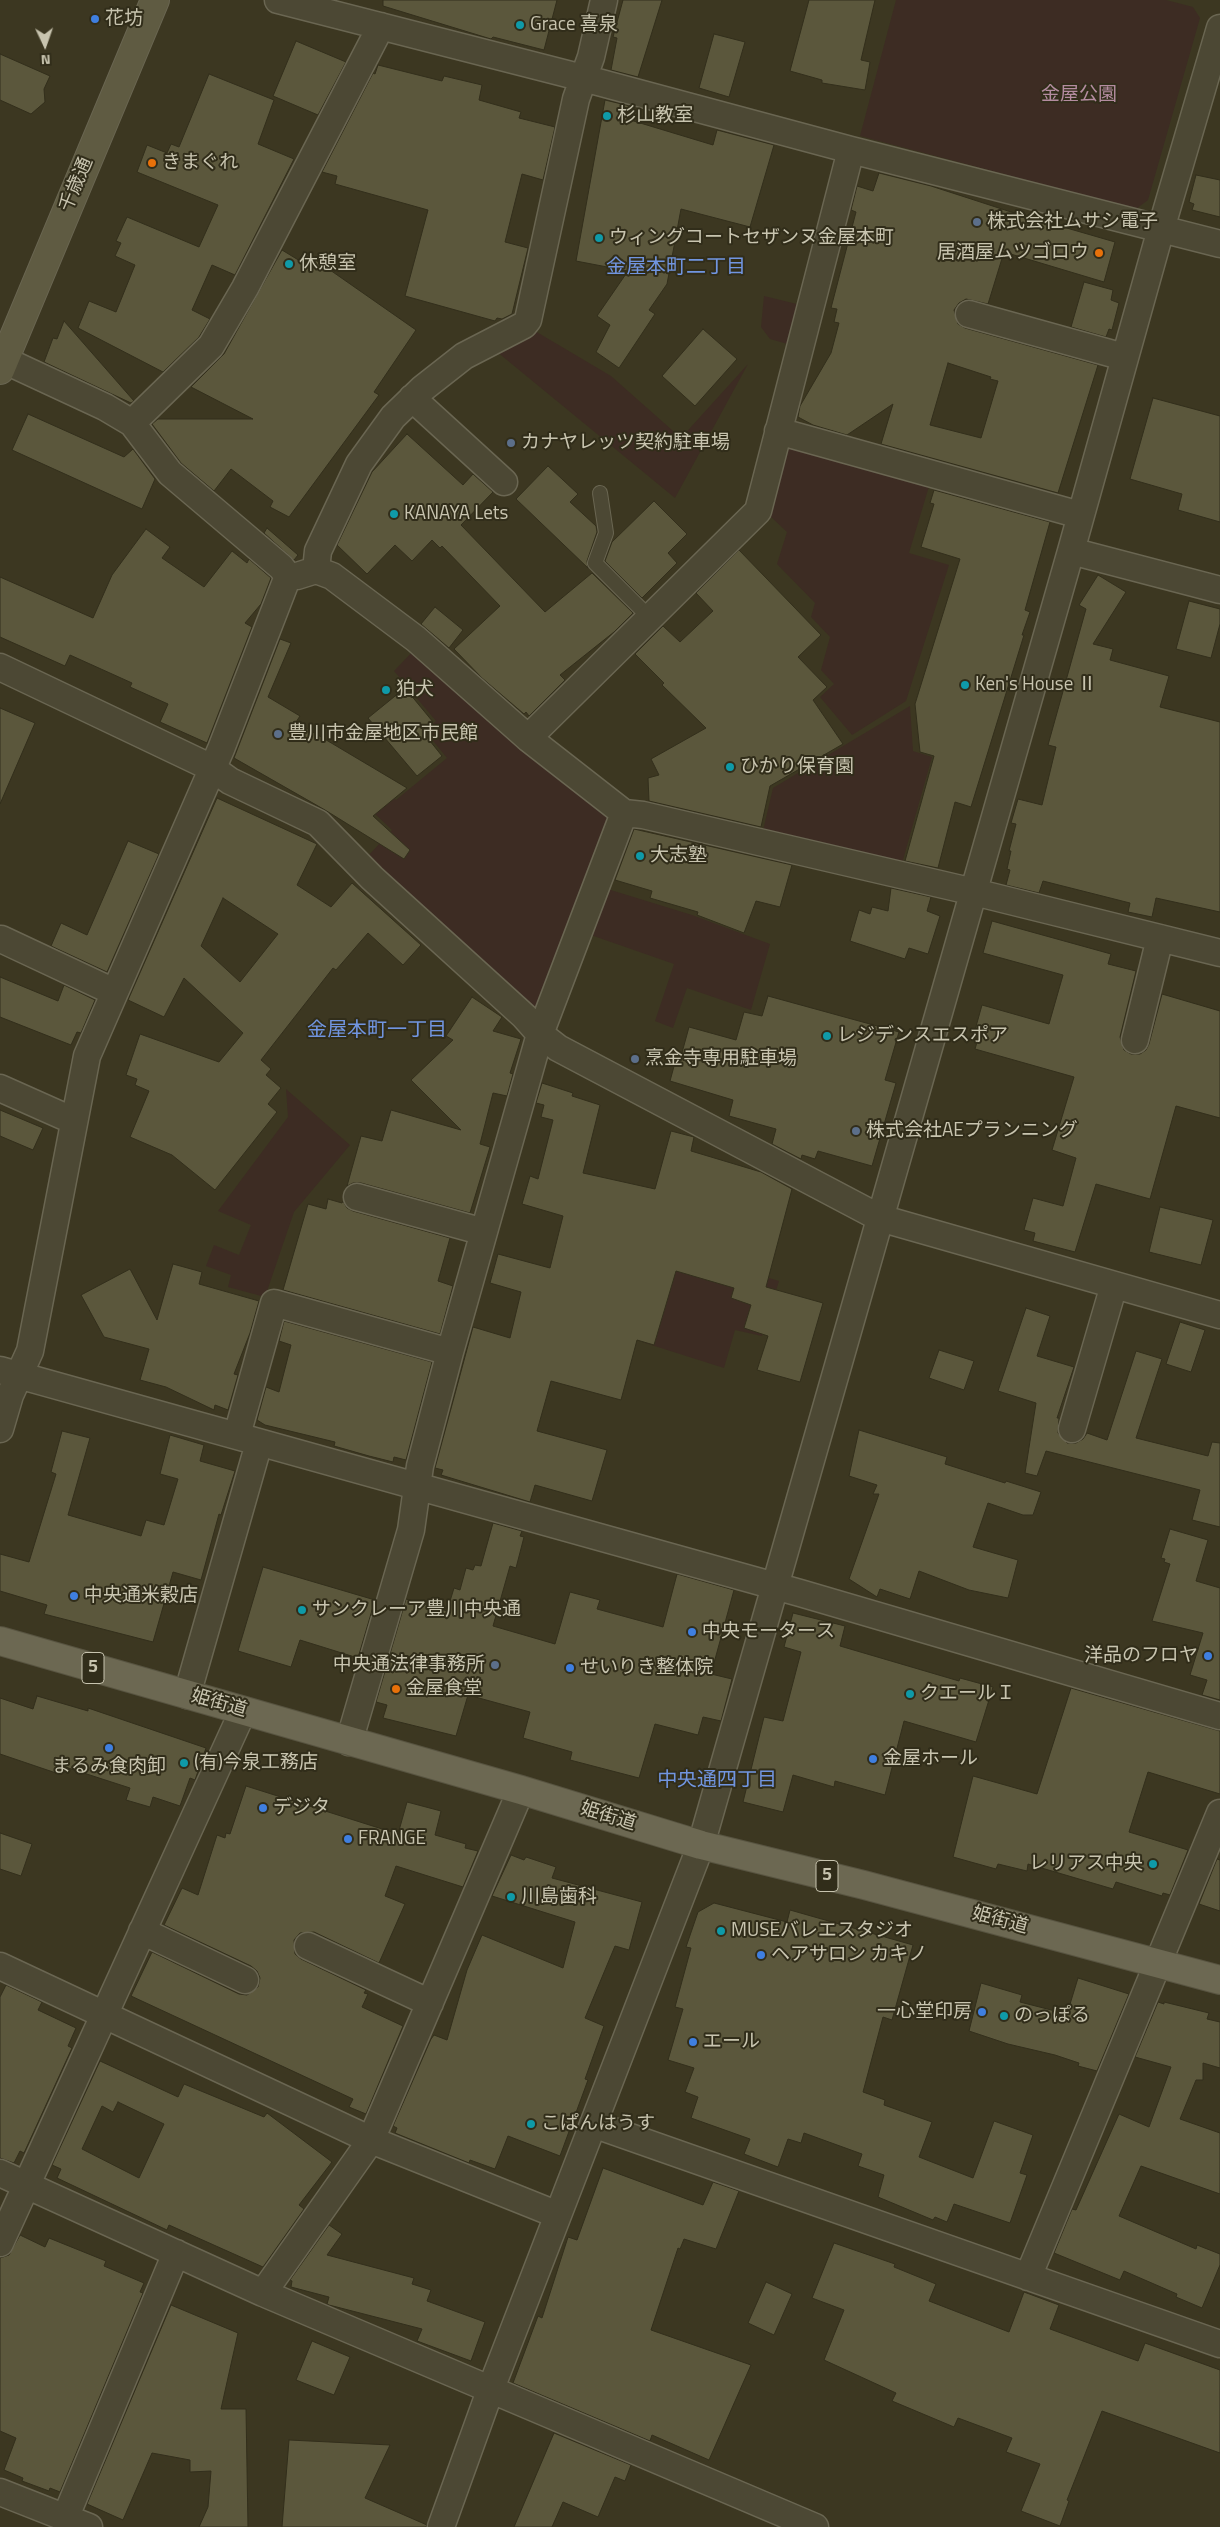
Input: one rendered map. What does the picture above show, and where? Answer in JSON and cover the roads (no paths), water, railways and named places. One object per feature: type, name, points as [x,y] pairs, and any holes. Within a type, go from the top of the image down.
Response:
[{"type":"main road","name":"姫街道","points":[[0,1641],[521,1790],[701,1845],[1220,1980]]},
{"type":"street","name":"千歳通","points":[[2,365],[155,0]]},
{"type":"street","points":[[278,0],[583,78],[851,150],[1220,244]]},
{"type":"street","points":[[316,570],[318,551],[359,464],[393,417],[412,398],[464,356],[524,325],[528,320],[576,100],[604,0]]},
{"type":"street","points":[[132,423],[210,346],[245,288],[381,26]]},
{"type":"street","points":[[441,2527],[490,2391],[701,1845],[1071,551],[1124,357],[1220,28]]},
{"type":"street","points":[[528,738],[758,511],[851,150]]},
{"type":"street","points":[[969,314],[1124,357]]},
{"type":"street","points":[[2,365],[105,407],[132,423],[170,474],[281,567],[288,576]]},
{"type":"street","points":[[412,398],[504,482]]},
{"type":"street","points":[[778,431],[1080,515]]},
{"type":"street","points":[[1071,551],[1220,590]]},
{"type":"street","points":[[288,576],[296,576],[316,570],[332,576],[416,639],[528,738],[624,813],[643,815],[974,892],[1220,953]]},
{"type":"street","points":[[0,1429],[10,1395],[10,1373],[30,1351],[87,1056],[212,768],[278,608],[288,576]]},
{"type":"street","points":[[0,668],[212,768],[230,780],[318,823],[372,878],[524,1016],[540,1034],[558,1048],[880,1218],[1220,1315]]},
{"type":"street","points":[[349,1742],[411,1530],[420,1466],[450,1352],[540,1034],[624,813]]},
{"type":"street","points":[[1135,1040],[1160,938]]},
{"type":"street","points":[[0,939],[114,992]]},
{"type":"street","points":[[0,1088],[74,1122]]},
{"type":"street","points":[[357,1197],[484,1232]]},
{"type":"street","points":[[1072,1429],[1114,1285]]},
{"type":"street","points":[[187,1695],[248,1439],[274,1303],[450,1352]]},
{"type":"street","points":[[10,1373],[774,1587],[1220,1716]]},
{"type":"street","points":[[0,2244],[243,1711]]},
{"type":"street","points":[[263,2294],[371,2140],[521,1790]]},
{"type":"street","points":[[1028,2277],[1220,1813]]},
{"type":"street","points":[[142,1931],[245,1980]]},
{"type":"street","points":[[308,1946],[430,2003]]},
{"type":"street","points":[[0,1966],[103,2016],[371,2140],[558,2215]]},
{"type":"street","points":[[593,2124],[1220,2344]]},
{"type":"street","points":[[0,2173],[263,2294],[815,2527]]},
{"type":"street","points":[[0,2495],[78,2522],[176,2253]]},
{"type":"lane","points":[[600,493],[606,533],[595,558],[595,563],[650,618]]},
{"type":"place","name":"花坊","points":[[95,19]]},
{"type":"place","name":"Grace 喜泉","points":[[520,25]]},
{"type":"place","name":"杉山教室","points":[[607,116]]},
{"type":"place","name":"きまぐれ","points":[[152,163]]},
{"type":"place","name":"株式会社ムサシ電子","points":[[977,222]]},
{"type":"place","name":"ウィングコートセザンヌ金屋本町","points":[[599,238]]},
{"type":"place","name":"居酒屋ムツゴロウ","points":[[1099,253]]},
{"type":"place","name":"休憩室","points":[[289,264]]},
{"type":"place","name":"カナヤレッツ契約駐車場","points":[[511,443]]},
{"type":"place","name":"KANAYA Lets","points":[[394,514]]},
{"type":"place","name":"Ken's House Ⅱ","points":[[965,685]]},
{"type":"place","name":"狛犬","points":[[386,690]]},
{"type":"place","name":"豊川市金屋地区市民館","points":[[278,734]]},
{"type":"place","name":"ひかり保育園","points":[[730,767]]},
{"type":"place","name":"大志塾","points":[[640,856]]},
{"type":"place","name":"レジデンスエスポア","points":[[827,1036]]},
{"type":"place","name":"烹金寺専用駐車場","points":[[635,1059]]},
{"type":"place","name":"株式会社AEプランニング","points":[[856,1131]]},
{"type":"place","name":"中央通米穀店","points":[[74,1596]]},
{"type":"place","name":"サンクレーア豊川中央通","points":[[302,1610]]},
{"type":"place","name":"中央モータース","points":[[692,1632]]},
{"type":"place","name":"洋品のフロヤ","points":[[1208,1656]]},
{"type":"place","name":"中央通法律事務所","points":[[495,1665]]},
{"type":"place","name":"せいりき整体院","points":[[570,1668]]},
{"type":"place","name":"金屋食堂","points":[[396,1689]]},
{"type":"place","name":"クエールＩ","points":[[910,1694]]},
{"type":"place","name":"まるみ食肉卸","points":[[109,1748]]},
{"type":"place","name":"金屋ホール","points":[[873,1759]]},
{"type":"place","name":"(有)今泉工務店","points":[[184,1763]]},
{"type":"place","name":"デジタ","points":[[263,1808]]},
{"type":"place","name":"FRANGE","points":[[348,1839]]},
{"type":"place","name":"レリアス中央","points":[[1153,1864]]},
{"type":"place","name":"川島歯科","points":[[511,1897]]},
{"type":"place","name":"MUSEバレエスタジオ","points":[[721,1931]]},
{"type":"place","name":"ヘアサロン カキノ","points":[[761,1955]]},
{"type":"place","name":"一心堂印房","points":[[982,2012]]},
{"type":"place","name":"のっぽる","points":[[1004,2016]]},
{"type":"place","name":"エール","points":[[693,2042]]},
{"type":"place","name":"こぱんはうす","points":[[531,2124]]},
{"type":"district","name":"金屋本町二丁目","points":[[676,268]]},
{"type":"district","name":"金屋本町一丁目","points":[[377,1031]]},
{"type":"district","name":"中央通四丁目","points":[[717,1781]]},
{"type":"park label","name":"金屋公園","points":[[1079,95]]}]
